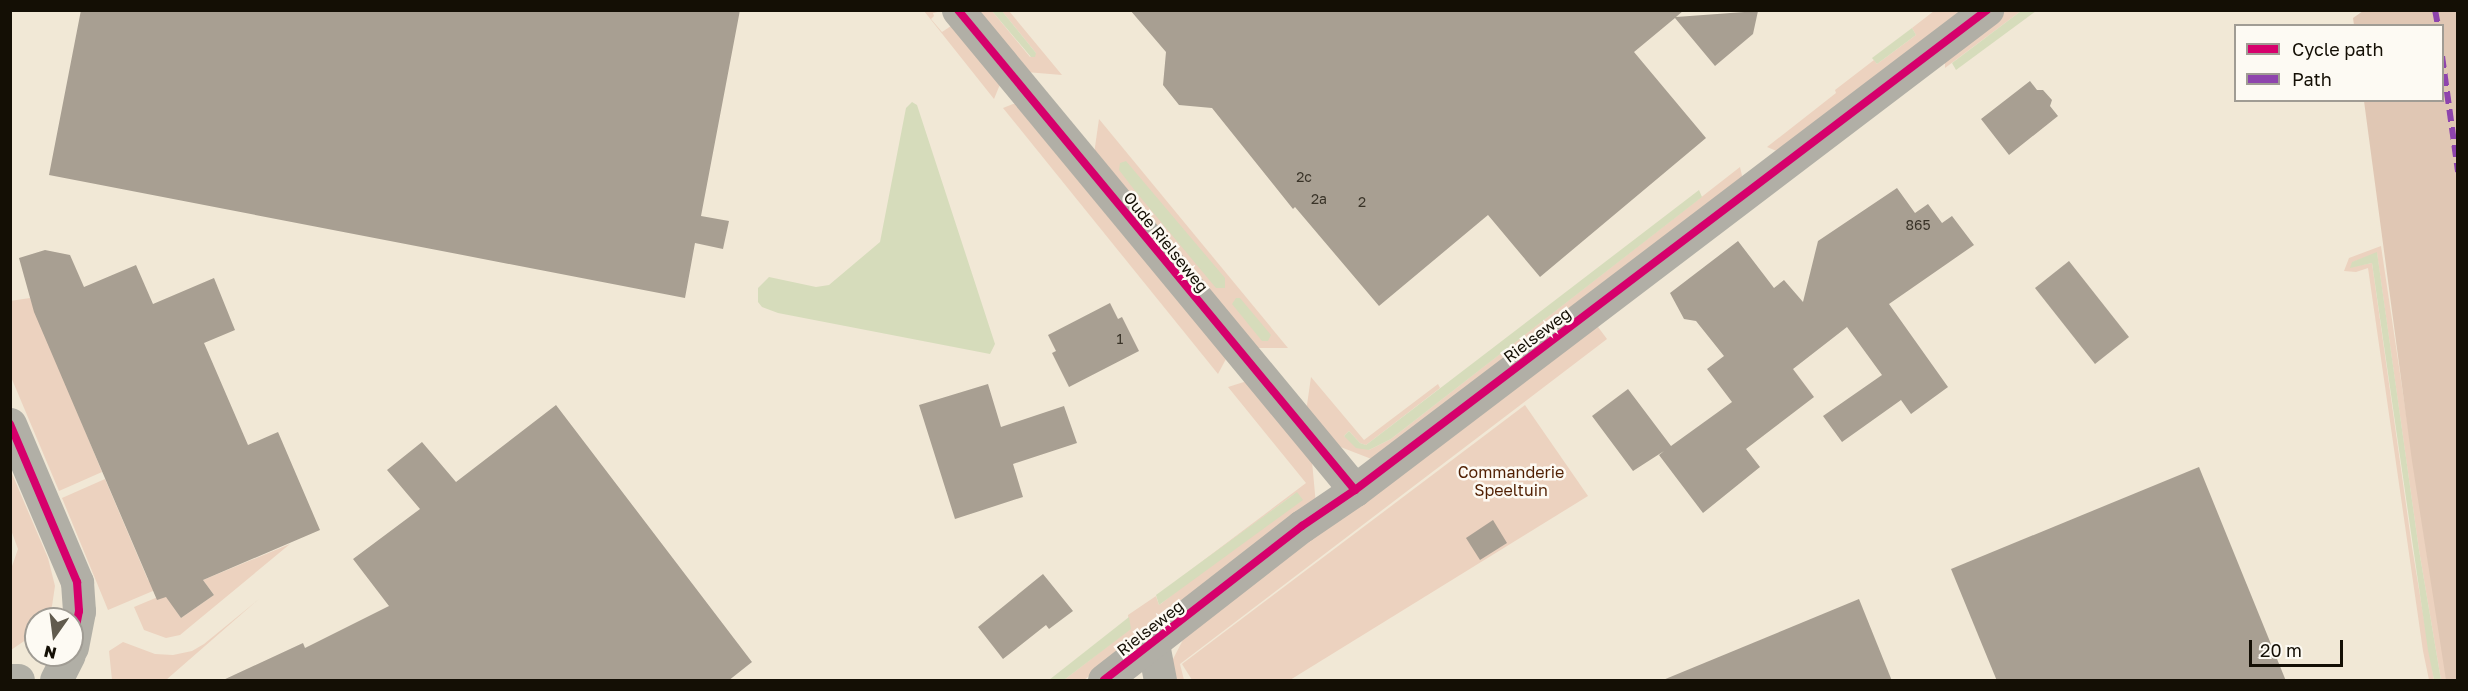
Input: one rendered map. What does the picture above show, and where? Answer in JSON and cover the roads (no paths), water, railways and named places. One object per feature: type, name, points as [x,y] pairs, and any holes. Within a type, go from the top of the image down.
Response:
[{"type":"street","name":"Oude Rielseweg","points":[[958,10],[1355,490]]},
{"type":"street","name":"Rielseweg","points":[[1104,681],[1302,526],[1355,490],[1987,10]]},
{"type":"street","points":[[10,424],[76,582],[78,607]]},
{"type":"street","points":[[1153,644],[1160,681]]},
{"type":"street","points":[[56,681],[63,667]]},
{"type":"street","points":[[10,680],[18,681]]},
{"type":"park label","name":"Commanderie Speeltuin","points":[[1511,481]]}]
